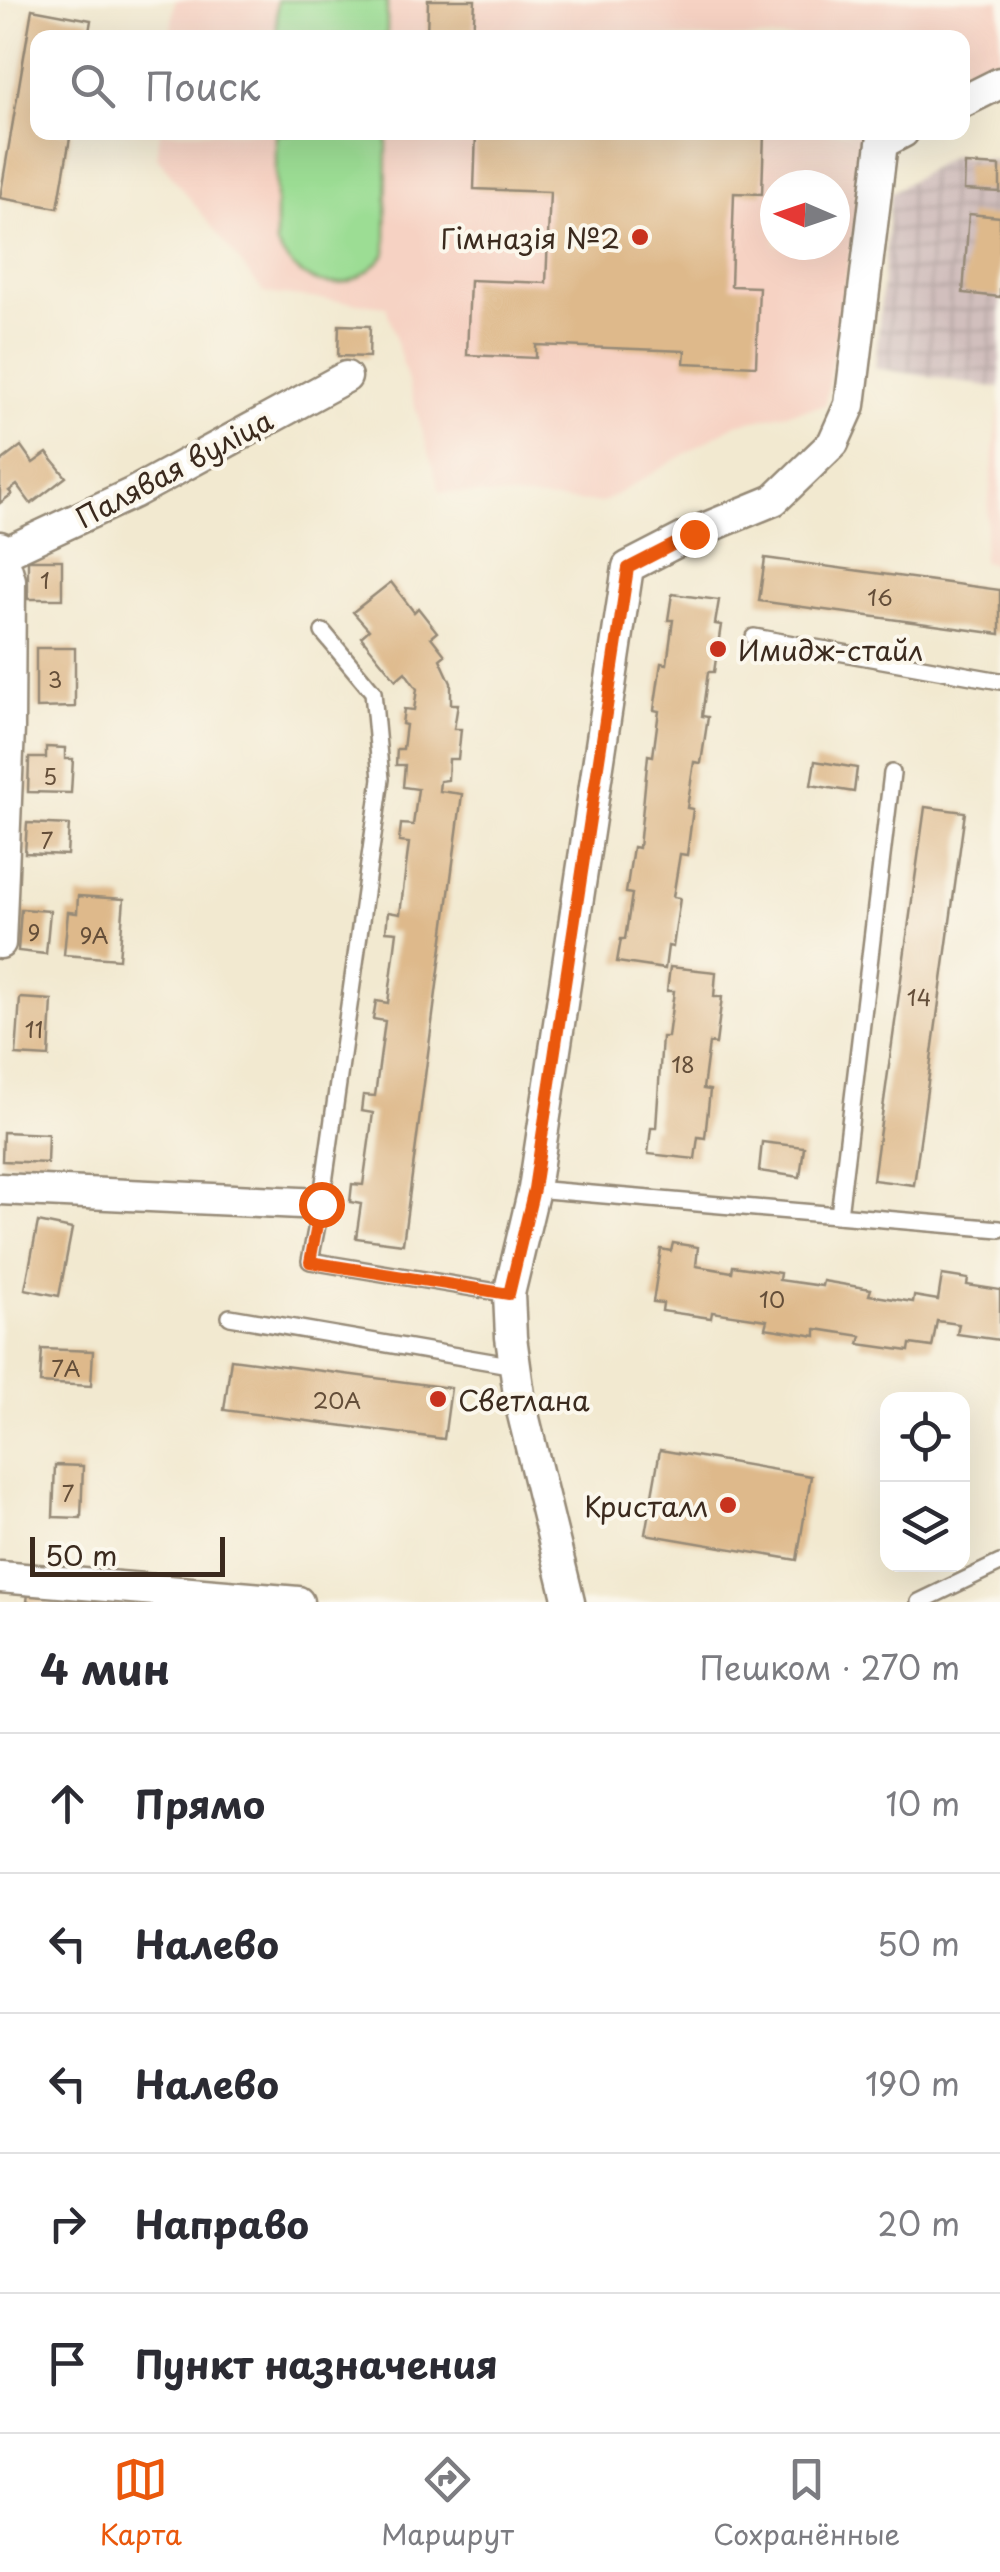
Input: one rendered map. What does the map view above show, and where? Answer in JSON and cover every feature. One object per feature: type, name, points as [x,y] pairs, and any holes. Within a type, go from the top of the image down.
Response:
[{"type":"street","points":[[970,98],[1000,83]]},
{"type":"street","points":[[569,1602],[520,1402],[509,1294],[534,1189],[628,568],[774,500],[833,443],[850,405],[882,143],[887,140]]},
{"type":"street","name":"Палявая вуліца","points":[[1,552],[133,493],[346,377]]},
{"type":"street","points":[[0,943],[9,728],[10,580],[1,552]]},
{"type":"street","points":[[0,1189],[321,1204]]},
{"type":"street","points":[[0,1577],[298,1602]]},
{"type":"lane","points":[[323,632],[374,692],[381,779],[310,1262],[509,1294]]},
{"type":"lane","points":[[754,637],[1000,681]]},
{"type":"lane","points":[[839,1215],[892,773]]},
{"type":"lane","points":[[534,1189],[1000,1229]]},
{"type":"lane","points":[[230,1317],[515,1366]]},
{"type":"lane","points":[[919,1602],[1000,1564]]},
{"type":"shaded area","points":[[175,0],[1000,0],[1000,64],[970,71],[970,30],[171,30]]},
{"type":"shaded area","points":[[159,140],[869,140],[850,254],[850,170],[760,170],[760,260],[849,260],[825,405],[736,424],[602,503],[440,492],[386,306],[264,293],[157,157]]},
{"type":"shaded area","points":[[952,155],[1000,161],[1000,388],[875,368],[891,193]]},
{"type":"shaded area","points":[[1000,400],[1000,565],[982,562]]},
{"type":"green space","points":[[277,0],[387,0],[387,30],[277,30]]},
{"type":"green space","points":[[276,140],[387,140],[386,253],[373,267],[343,282],[314,280],[287,260],[276,244]]},
{"type":"building","points":[[428,0],[475,0],[473,30],[427,30]]},
{"type":"building","points":[[32,9],[91,20],[89,30],[30,30],[30,140],[70,140],[58,208],[0,198]]},
{"type":"building","name":"Гімназія №2","points":[[476,140],[764,140],[760,194],[734,193],[731,286],[759,287],[756,366],[684,363],[685,351],[536,345],[536,358],[467,355],[470,280],[546,283],[550,192],[474,189]]},
{"type":"building","points":[[965,164],[1000,166],[1000,192],[964,190]]},
{"type":"building","points":[[969,214],[1000,217],[1000,297],[963,293]]},
{"type":"building","points":[[339,325],[370,326],[369,357],[338,356]]},
{"type":"building","points":[[21,446],[33,463],[47,453],[66,477],[31,504],[17,485],[0,503],[0,462]]},
{"type":"building","points":[[765,558],[1000,590],[1000,634],[759,601]]},
{"type":"building","points":[[28,560],[62,560],[62,599],[28,599]]},
{"type":"building","points":[[391,582],[414,612],[418,608],[437,632],[431,637],[445,655],[440,659],[451,683],[451,704],[458,704],[454,729],[461,729],[458,759],[449,759],[448,780],[440,781],[439,791],[462,794],[403,1244],[356,1238],[361,1204],[350,1202],[352,1184],[363,1185],[373,1113],[361,1111],[363,1095],[375,1096],[385,1021],[373,1019],[376,1001],[388,1003],[397,932],[386,931],[388,912],[400,914],[409,843],[399,842],[401,824],[413,825],[418,789],[403,787],[405,765],[396,765],[397,749],[403,749],[404,709],[414,710],[417,689],[405,672],[396,680],[361,637],[369,630],[353,612]]},
{"type":"building","points":[[672,594],[719,600],[715,624],[721,625],[714,672],[708,672],[702,716],[708,717],[701,763],[694,762],[687,808],[693,809],[687,855],[680,854],[673,897],[680,898],[673,947],[668,946],[665,969],[617,962],[632,894],[626,893],[633,847],[639,848],[648,755],[653,756],[661,663],[667,664]]},
{"type":"building","points":[[36,648],[75,648],[75,707],[36,708]]},
{"type":"building","points":[[46,747],[65,748],[65,759],[73,759],[71,793],[28,792],[29,758],[46,758]]},
{"type":"building","points":[[815,761],[857,768],[854,792],[811,785]]},
{"type":"building","points":[[925,807],[965,812],[914,1185],[873,1180]]},
{"type":"building","points":[[27,823],[69,825],[67,855],[25,853]]},
{"type":"building","points":[[78,896],[124,899],[119,959],[64,955],[68,912],[77,913]]},
{"type":"building","points":[[21,909],[50,911],[46,954],[18,951]]},
{"type":"building","points":[[670,967],[716,972],[714,997],[722,997],[716,1044],[709,1043],[703,1089],[710,1090],[705,1138],[698,1137],[695,1159],[648,1154],[651,1128],[656,1128],[662,1037],[668,1037],[674,991],[667,991]]},
{"type":"building","points":[[20,998],[52,1000],[49,1057],[16,1055]]},
{"type":"building","points":[[3,1132],[48,1134],[47,1163],[2,1161]]},
{"type":"building","points":[[762,1142],[804,1147],[800,1177],[759,1171]]},
{"type":"building","points":[[38,1222],[72,1229],[59,1296],[25,1289]]},
{"type":"building","points":[[673,1243],[698,1247],[696,1266],[732,1272],[733,1266],[780,1273],[779,1280],[822,1286],[823,1281],[871,1289],[869,1295],[913,1302],[914,1296],[938,1300],[942,1275],[968,1279],[967,1285],[1000,1290],[1000,1340],[957,1334],[959,1324],[937,1321],[932,1347],[910,1344],[909,1351],[859,1344],[861,1336],[816,1329],[816,1336],[765,1328],[767,1320],[712,1312],[711,1318],[662,1311],[663,1303],[653,1302],[661,1249],[671,1251]]},
{"type":"building","points":[[42,1349],[93,1351],[91,1386],[40,1383]]},
{"type":"building","points":[[231,1359],[451,1388],[444,1439],[224,1410]]},
{"type":"building","name":"Кристалл","points":[[660,1450],[811,1476],[797,1560],[645,1534]]},
{"type":"building","points":[[55,1465],[83,1466],[81,1518],[53,1517]]},
{"type":"building","points":[[28,1593],[97,1599],[97,1602],[27,1602]]},
{"type":"place","name":"Гімназія №2","points":[[640,237]]},
{"type":"place","name":"Имидж-стайл","points":[[718,649]]},
{"type":"place","name":"Светлана","points":[[438,1399]]},
{"type":"place","name":"Кристалл","points":[[728,1505]]},
{"type":"route","points":[[321,1204],[310,1262],[509,1294],[534,1189],[628,568],[694,534]]}]
